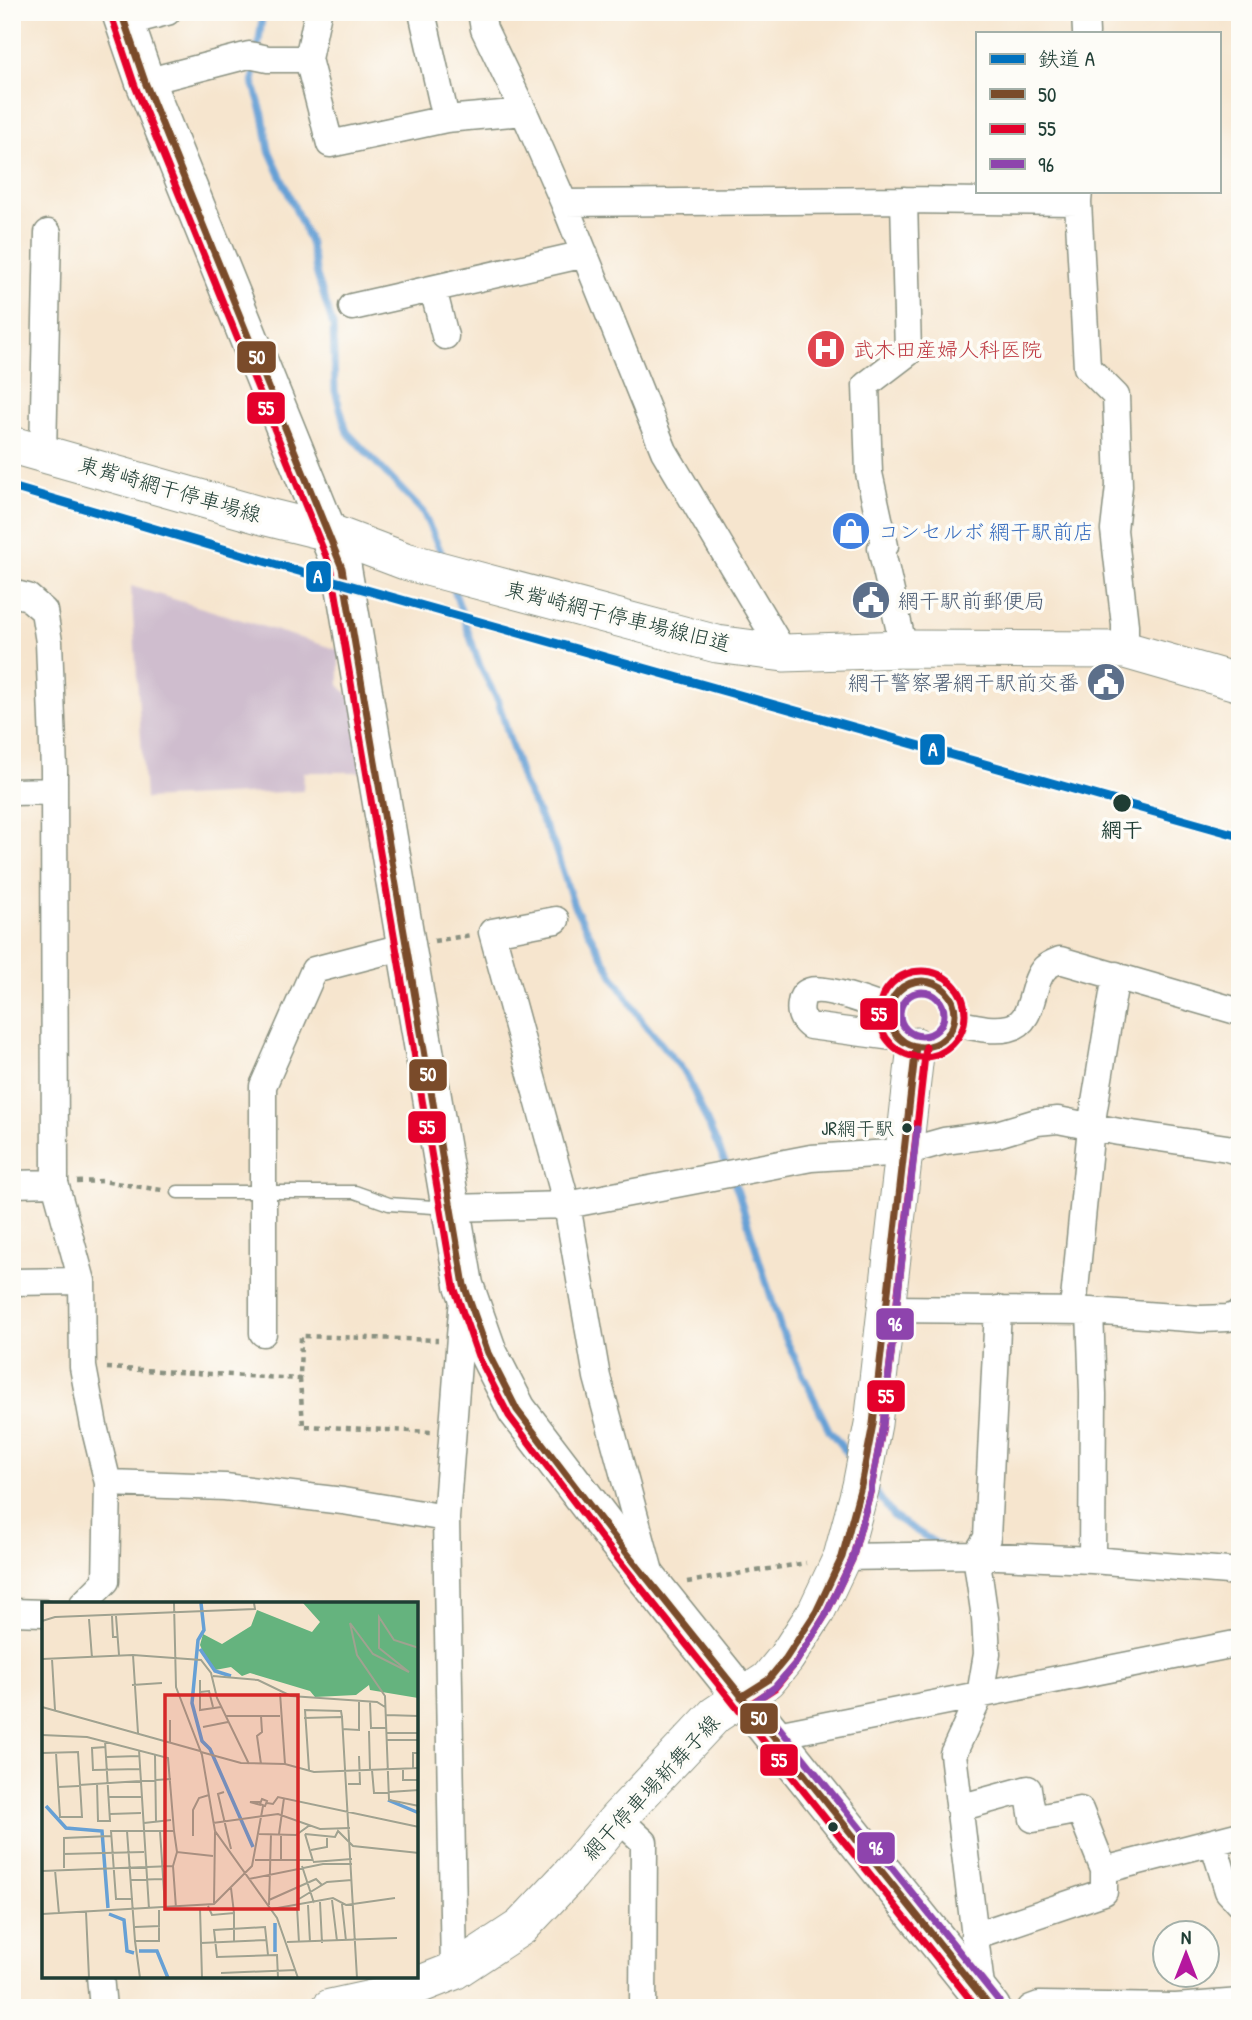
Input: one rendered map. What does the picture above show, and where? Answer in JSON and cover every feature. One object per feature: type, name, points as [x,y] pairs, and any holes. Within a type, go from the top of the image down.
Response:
[{"type":"main road","points":[[123,18],[145,82],[342,568],[464,1285],[488,1353],[517,1410],[654,1588],[986,2001]]},
{"type":"main road","name":"東觜崎網干停車場線","points":[[28,449],[328,532]]},
{"type":"main road","name":"東觜崎網干停車場線旧道","points":[[328,532],[405,561],[717,644],[784,653],[904,649],[1125,650],[1240,683]]},
{"type":"main road","name":"網干停車場新舞子線","points":[[330,2008],[400,2000],[454,1971],[522,1927],[618,1818],[715,1715],[768,1680],[816,1612],[842,1557],[861,1486],[873,1424],[905,1152],[908,1042]]},
{"type":"street","points":[[123,18],[167,12]]},
{"type":"street","points":[[318,12],[308,59],[330,144],[446,119],[524,112]]},
{"type":"street","points":[[422,12],[446,119]]},
{"type":"street","points":[[481,12],[484,29],[564,203],[664,451],[784,653]]},
{"type":"street","points":[[1085,12],[1086,32]]},
{"type":"street","points":[[145,82],[249,55],[268,59],[308,59]]},
{"type":"street","points":[[564,203],[1079,196],[1087,367],[1116,396],[1119,486],[1114,530],[1125,625],[1125,650]]},
{"type":"street","points":[[904,200],[908,353],[866,385],[869,473],[885,547],[881,548],[904,649]]},
{"type":"street","points":[[28,449],[48,233]]},
{"type":"street","points":[[352,307],[585,254]]},
{"type":"street","points":[[433,289],[445,336]]},
{"type":"street","points":[[12,593],[28,597],[44,611],[49,642],[54,791],[55,1182],[82,1281],[83,1367],[108,1483],[106,1581],[85,1602]]},
{"type":"street","points":[[12,792],[54,791]]},
{"type":"street","points":[[556,920],[492,932],[567,1205],[597,1377],[654,1588]]},
{"type":"street","points":[[262,1333],[262,1086],[314,970],[406,946]]},
{"type":"street","points":[[954,1023],[996,1029],[1013,1027],[1026,1015],[1040,975],[1046,966],[1060,960],[1240,1012]]},
{"type":"street","points":[[1092,1560],[1093,1394],[1081,1310],[1091,1127],[1116,975]]},
{"type":"street","points":[[889,1010],[828,991],[814,990],[807,991],[803,996],[800,1010],[803,1021],[810,1026],[908,1042],[935,1044],[943,1039],[954,1023],[955,1012],[953,1001],[939,985],[917,981],[907,984],[892,999],[889,1010],[893,1030],[908,1042]]},
{"type":"street","points":[[451,1208],[567,1205],[811,1158],[905,1152],[944,1141],[997,1134],[1037,1122],[1058,1120],[1240,1152]]},
{"type":"street","points":[[12,1184],[55,1182]]},
{"type":"street","points":[[12,1282],[82,1281]]},
{"type":"street","points":[[454,1971],[446,1518],[464,1285]]},
{"type":"street","points":[[886,1309],[1081,1310],[1200,1319],[1228,1318],[1240,1314]]},
{"type":"street","points":[[961,1555],[987,1538],[998,1309]]},
{"type":"street","points":[[108,1483],[225,1487],[343,1501],[446,1518]]},
{"type":"street","points":[[961,1555],[985,1618],[987,1654],[967,1698],[953,1755],[974,1936],[986,2001]]},
{"type":"street","points":[[842,1557],[961,1555],[1092,1560],[1240,1572]]},
{"type":"street","points":[[12,1612],[42,1613]]},
{"type":"street","points":[[772,1736],[1240,1643]]},
{"type":"street","points":[[959,1808],[1027,1789],[1033,1819],[1080,1810],[1104,1870],[1104,1892],[974,1936]]},
{"type":"street","points":[[618,1818],[644,1842],[643,2008]]},
{"type":"street","points":[[1104,1870],[1240,1835]]},
{"type":"street","points":[[1213,1842],[1228,1891],[1240,1904]]},
{"type":"street","points":[[100,1978],[103,2008]]},
{"type":"street","points":[[1031,2008],[1039,2005],[1176,2007],[1239,2004]]},
{"type":"lane","points":[[178,1192],[355,1192],[389,1204],[451,1208]]},
{"type":"path","points":[[406,946],[492,932]]},
{"type":"path","points":[[55,1182],[102,1181],[178,1192]]},
{"type":"path","points":[[452,1433],[303,1426],[301,1336],[460,1340]]},
{"type":"path","points":[[83,1367],[300,1378]]},
{"type":"path","points":[[654,1588],[842,1557]]},
{"type":"shaded area","points":[[131,586],[339,650],[339,685],[357,704],[368,772],[304,772],[303,791],[145,799]]},
{"type":"waterway","points":[[263,12],[253,82],[263,115],[269,150],[310,242],[333,326],[335,391],[347,432],[423,512],[444,559]]},
{"type":"waterway","points":[[453,587],[480,666],[498,701],[523,783],[554,845],[574,906],[643,1022],[686,1074],[738,1192],[781,1329],[829,1430],[853,1461]]},
{"type":"waterway","points":[[872,1487],[894,1517],[942,1547]]},
{"type":"rail line","name":"A","points":[[12,487],[274,564],[1240,836]]},
{"type":"transit line","name":"50","points":[[121,12],[145,82],[342,568],[464,1285],[488,1353],[517,1410],[610,1532],[991,2008]]},
{"type":"transit line","name":"55","points":[[111,15],[135,86],[332,571],[454,1287],[478,1356],[509,1416],[602,1539],[977,2008]]},
{"type":"transit line","name":"55","points":[[922,971],[939,974],[953,983],[962,997],[965,1014],[962,1031],[953,1045],[939,1054],[922,1057],[905,1054],[891,1045],[882,1031],[879,1014],[882,997],[891,983],[905,974],[922,971]]},
{"type":"transit line","name":"50","points":[[922,981],[945,991],[955,1014],[945,1037],[922,1047],[899,1037],[889,1014],[899,991],[922,981]]},
{"type":"transit line","name":"96","points":[[922,992],[938,998],[944,1014],[938,1030],[922,1036],[906,1030],[900,1014],[906,998],[922,992]]},
{"type":"transit line","name":"50","points":[[741,1697],[768,1680],[786,1658],[816,1612],[842,1557],[861,1486],[873,1424],[916,1046]]},
{"type":"transit line","name":"55","points":[[747,1706],[775,1688],[795,1664],[825,1616],[852,1560],[871,1489],[883,1425],[926,1047]]},
{"type":"transit line","name":"96","points":[[917,1129],[883,1425],[871,1489],[852,1560],[825,1616],[795,1664],[775,1687],[757,1700],[999,2001]]},
{"type":"place","name":"武木田産婦人科医院","points":[[826,349]]},
{"type":"place","name":"コンセルボ 網干駅前店","points":[[851,531]]},
{"type":"place","name":"網干駅前郵便局","points":[[871,600]]},
{"type":"place","name":"網干警察署網干駅前交番","points":[[1106,682]]},
{"type":"place","name":"網干","points":[[1122,803]]},
{"type":"place","name":"JR網干駅","points":[[907,1128]]}]
